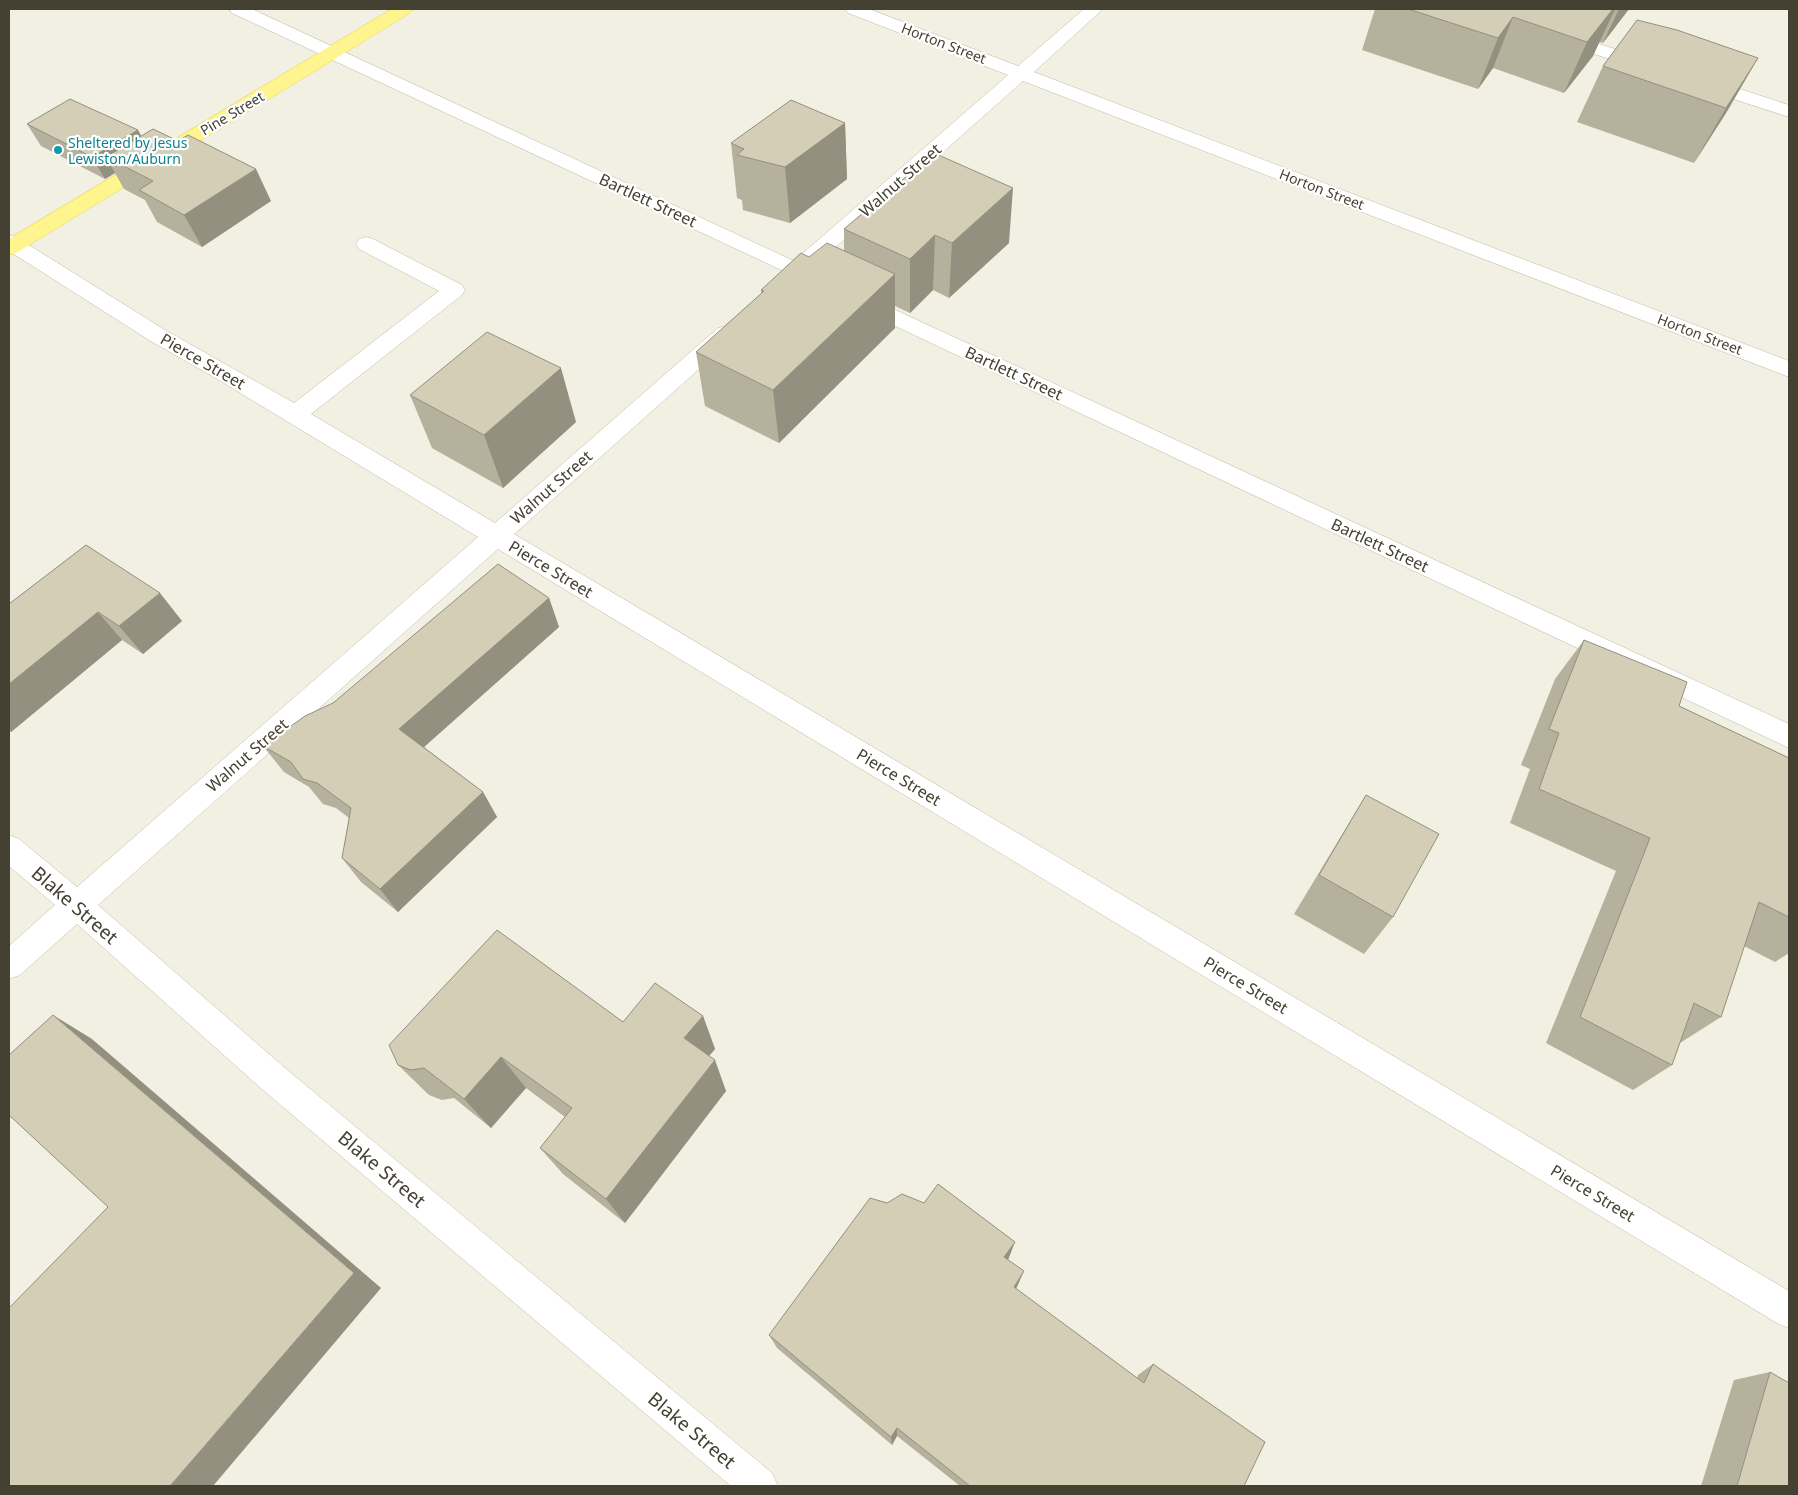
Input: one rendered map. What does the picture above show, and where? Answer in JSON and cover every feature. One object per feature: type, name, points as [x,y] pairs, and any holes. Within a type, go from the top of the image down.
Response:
[{"type":"main road","name":"Pine Street","points":[[10,245],[404,9]]},
{"type":"street","name":"Bartlett Street","points":[[238,9],[789,277],[1789,737]]},
{"type":"street","name":"Horton Street","points":[[854,9],[1789,369]]},
{"type":"street","name":"Walnut Street","points":[[789,277],[1094,9]]},
{"type":"street","points":[[1548,33],[1660,69]]},
{"type":"street","points":[[1688,78],[1789,111]]},
{"type":"street","points":[[294,415],[454,290],[366,244]]},
{"type":"street","name":"Pierce Street","points":[[10,245],[157,335],[496,535],[1789,1311]]},
{"type":"street","name":"Walnut Street","points":[[9,965],[745,316]]},
{"type":"street","name":"Blake Street","points":[[9,848],[77,905],[274,1078],[759,1486]]},
{"type":"building","points":[[1408,9],[1613,9],[1587,42],[1513,17],[1498,38]]},
{"type":"building","points":[[1637,20],[1677,30],[1758,58],[1726,108],[1603,66]]},
{"type":"building","points":[[70,99],[138,130],[92,157],[27,124]]},
{"type":"building","points":[[791,100],[845,123],[785,167],[737,155],[744,149],[731,143]]},
{"type":"building","points":[[153,129],[178,141],[188,135],[256,169],[184,215],[139,190],[153,181],[106,157]]},
{"type":"building","points":[[934,153],[1013,188],[952,243],[935,235],[910,259],[844,229]]},
{"type":"building","points":[[827,243],[895,274],[773,390],[696,352],[764,291],[761,290],[801,253],[809,257]]},
{"type":"building","points":[[487,332],[561,368],[484,435],[410,395]]},
{"type":"building","points":[[86,545],[160,593],[119,626],[98,612],[9,684],[9,604]]},
{"type":"building","points":[[498,564],[549,598],[399,729],[483,792],[380,889],[342,858],[351,808],[317,783],[303,779],[291,762],[263,746],[305,716],[333,703]]},
{"type":"building","points":[[1584,640],[1687,682],[1679,706],[1789,758],[1789,917],[1759,902],[1721,1017],[1694,1003],[1672,1065],[1580,1017],[1650,838],[1539,789],[1559,733],[1549,729]]},
{"type":"building","points":[[1366,795],[1439,834],[1393,917],[1319,875]]},
{"type":"building","points":[[497,930],[623,1022],[655,983],[703,1016],[684,1038],[715,1060],[606,1199],[540,1148],[572,1108],[501,1057],[464,1099],[424,1068],[411,1070],[398,1065],[389,1045]]},
{"type":"building","points":[[53,1015],[354,1273],[170,1486],[9,1486],[9,1308],[108,1207],[9,1115],[9,1055]]},
{"type":"building","points":[[938,1184],[1015,1242],[1004,1257],[1024,1271],[1014,1287],[1144,1383],[1153,1364],[1265,1442],[1244,1486],[970,1486],[897,1428],[891,1437],[769,1335],[870,1198],[887,1203],[902,1194],[924,1203]]},
{"type":"building","points":[[1770,1372],[1789,1383],[1789,1486],[1737,1486]]},
{"type":"place","name":"Sheltered by Jesus Lewiston/Auburn","points":[[58,150]]}]
